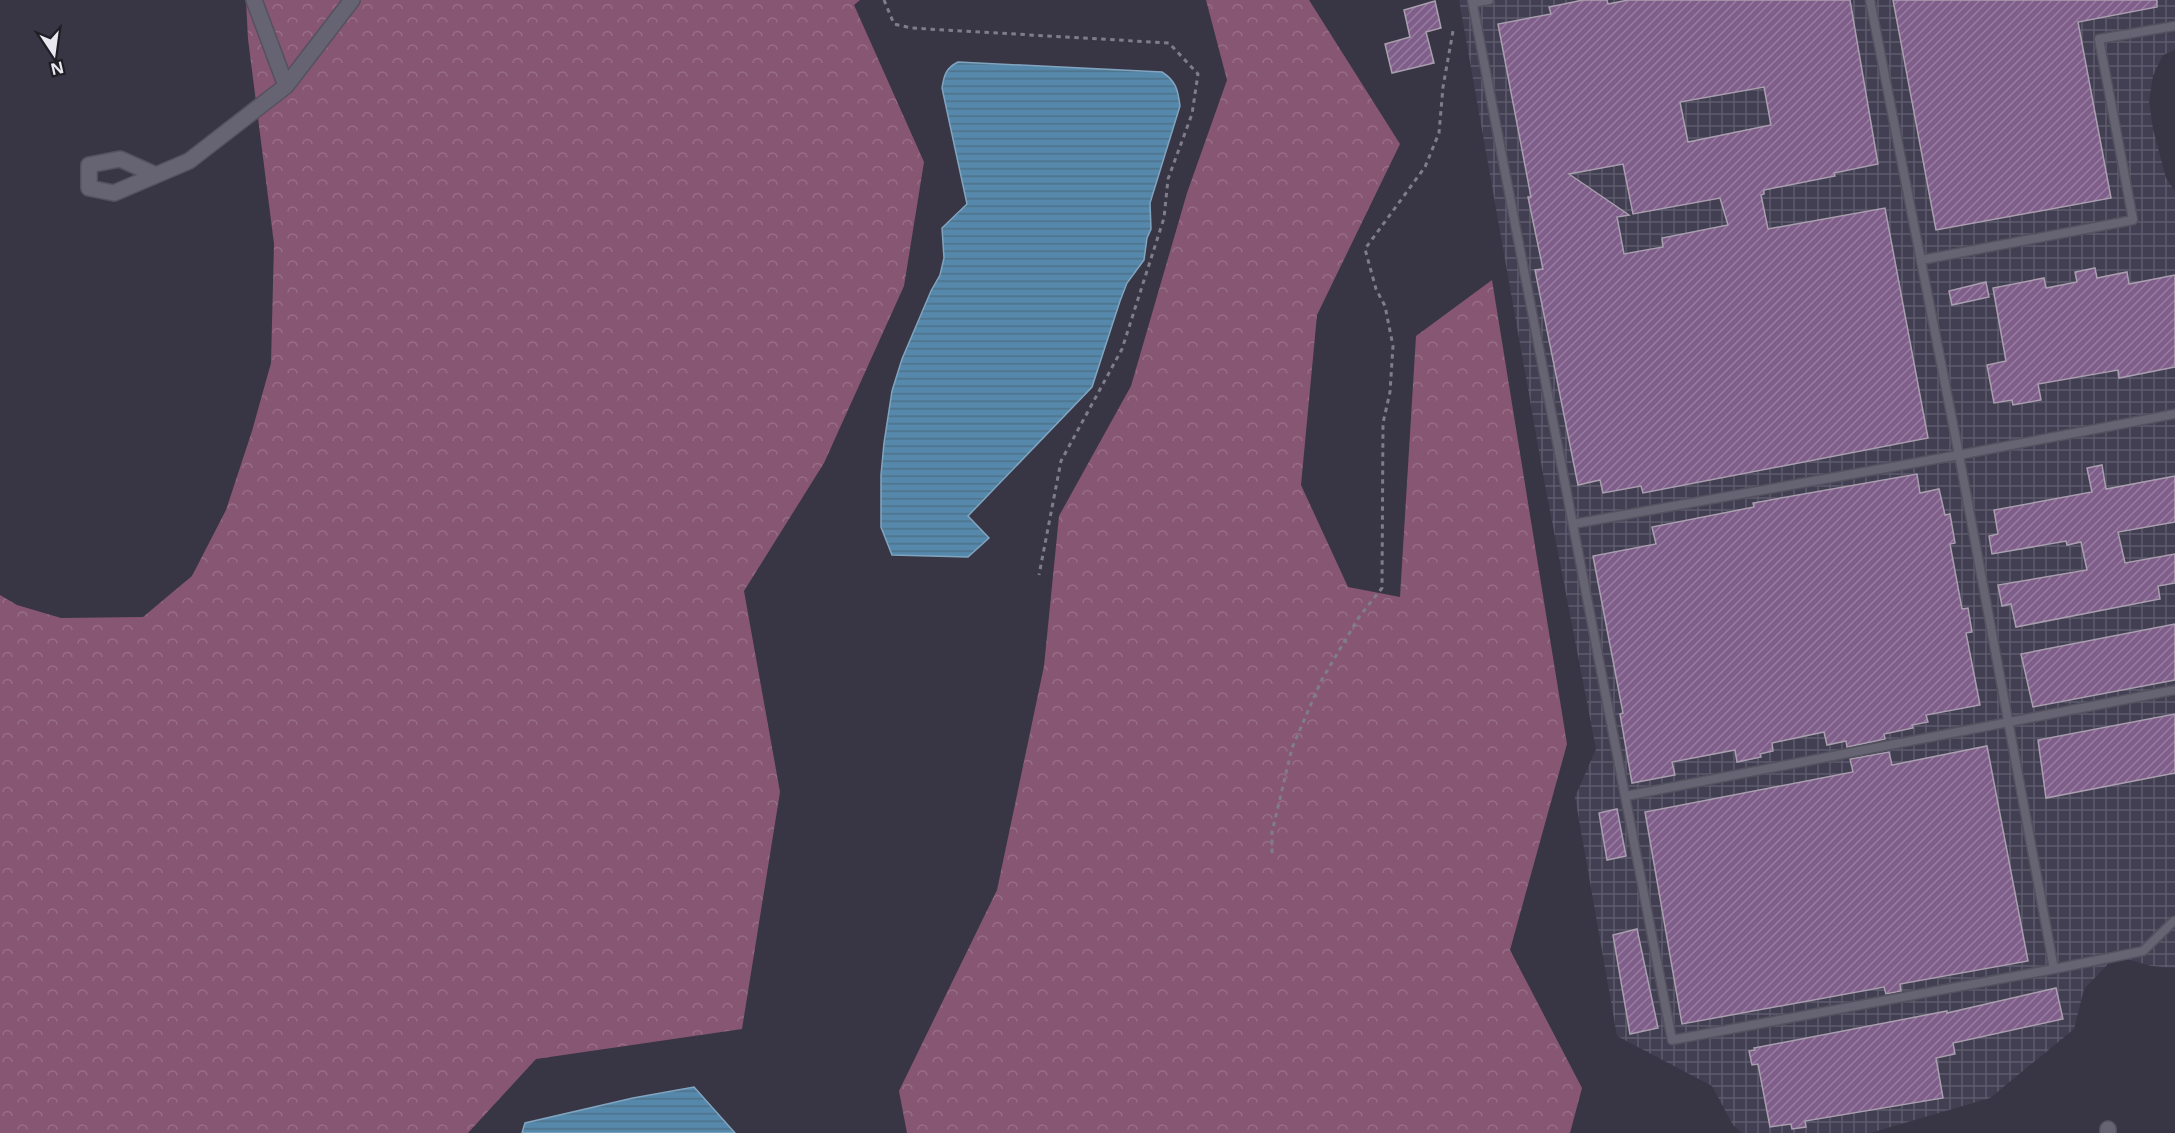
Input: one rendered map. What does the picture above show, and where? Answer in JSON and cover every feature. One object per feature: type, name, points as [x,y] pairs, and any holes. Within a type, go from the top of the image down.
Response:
[{"type":"street","points":[[254,0],[286,86]]},
{"type":"street","points":[[156,175],[189,161],[286,86],[352,0]]},
{"type":"lane","points":[[1489,0],[1473,2],[1672,1040],[2143,951],[2174,921]]},
{"type":"lane","points":[[1870,0],[1959,455],[2054,969]]},
{"type":"lane","points":[[1921,260],[2133,220],[2099,39],[2175,26]]},
{"type":"lane","points":[[1573,524],[2175,414]]},
{"type":"lane","points":[[1626,796],[2175,690]]},
{"type":"path","points":[[884,0],[894,24],[911,28],[1169,43],[1198,74],[1192,114],[1168,179],[1164,218],[1122,349],[1061,461],[1039,575]]},
{"type":"path","points":[[1272,853],[1272,832],[1292,748],[1321,681],[1359,617],[1382,588],[1383,423],[1390,392],[1393,346],[1385,306],[1376,290],[1365,249],[1425,167],[1439,133],[1443,87],[1453,31]]},
{"type":"shaded area","points":[[1459,0],[2175,0],[2175,50],[2163,55],[2153,76],[2149,101],[2153,129],[2166,178],[2175,191],[2175,968],[2151,966],[2127,959],[2108,964],[2084,989],[2074,1029],[1990,1098],[1870,1133],[1742,1133],[1733,1125],[1712,1086],[1617,1036],[1575,797],[1596,749],[1545,485]]},
{"type":"green space","points":[[246,0],[860,0],[854,5],[924,162],[904,286],[824,463],[744,591],[780,792],[742,1029],[536,1059],[468,1133],[0,1133],[0,595],[17,605],[61,618],[143,617],[192,576],[226,510],[271,363],[274,244],[248,39]]},
{"type":"green space","points":[[1206,0],[1309,0],[1400,144],[1317,315],[1301,485],[1348,587],[1400,597],[1416,336],[1492,280],[1567,744],[1510,950],[1582,1088],[1570,1133],[907,1133],[899,1091],[997,890],[1044,666],[1059,516],[1131,386],[1187,193],[1227,80]]},
{"type":"water","points":[[958,62],[1162,72],[1176,86],[1180,106],[1150,203],[1151,229],[1147,238],[1144,260],[1127,283],[1092,387],[968,516],[989,538],[968,557],[892,555],[881,527],[881,475],[892,391],[902,359],[940,275],[944,258],[942,228],[967,204],[942,88],[946,72]]},
{"type":"water","points":[[694,1087],[735,1133],[522,1133],[525,1123],[633,1098]]},
{"type":"building","points":[[1583,0],[1607,0],[1608,4],[1628,0],[1850,0],[1878,164],[1834,173],[1835,176],[1764,190],[1764,194],[1761,195],[1768,229],[1885,208],[1928,438],[1643,493],[1641,486],[1603,493],[1600,480],[1578,485],[1535,270],[1543,269],[1498,24],[1551,14],[1549,7]],"holes":[[[1764,87],[1771,125],[1688,142],[1680,102]],[[1623,164],[1633,214],[1720,198],[1728,225],[1662,238],[1663,247],[1624,254],[1617,217],[1629,215],[1569,174]]]},
{"type":"building","points":[[1893,0],[2157,0],[2157,7],[2078,22],[2111,198],[1936,230]]},
{"type":"building","points":[[1435,1],[1441,28],[1426,32],[1434,63],[1392,73],[1385,44],[1410,37],[1404,10]]},
{"type":"building","points":[[2095,268],[2097,278],[2127,272],[2129,284],[2175,275],[2175,367],[2119,378],[2118,370],[2038,384],[2041,400],[2013,405],[2012,400],[1994,403],[1987,365],[2006,361],[1993,288],[2044,278],[2046,288],[2077,282],[2075,272]]},
{"type":"building","points":[[1986,282],[1989,297],[1952,305],[1949,291]]},
{"type":"building","points":[[2102,465],[2106,489],[2175,476],[2175,522],[2118,532],[2125,563],[2175,554],[2175,583],[2158,586],[2160,599],[2016,627],[2011,604],[2002,606],[1998,585],[2087,570],[2081,542],[2067,545],[2066,541],[1992,554],[1989,536],[1998,534],[1994,510],[2092,492],[2087,468]]},
{"type":"building","points":[[1917,474],[1920,493],[1939,489],[1945,515],[1950,514],[1955,543],[1950,544],[1962,609],[1968,608],[1972,632],[1966,633],[1980,705],[1926,715],[1928,722],[1912,725],[1913,728],[1884,734],[1885,739],[1847,747],[1846,741],[1827,745],[1824,732],[1772,743],[1773,751],[1760,754],[1761,757],[1737,762],[1735,750],[1672,762],[1675,775],[1632,783],[1620,714],[1623,713],[1593,556],[1656,544],[1652,527],[1754,507],[1753,503]]},
{"type":"building","points":[[2175,624],[2175,680],[2033,707],[2021,654]]},
{"type":"building","points":[[2175,714],[2175,773],[2046,798],[2038,740]]},
{"type":"building","points":[[1987,746],[2028,961],[1900,984],[1901,991],[1886,994],[1884,987],[1682,1024],[1645,812],[1853,772],[1850,759],[1889,752],[1892,765]]},
{"type":"building","points":[[1617,809],[1626,856],[1607,860],[1599,813]]},
{"type":"building","points":[[1637,929],[1658,1028],[1630,1034],[1613,935]]},
{"type":"building","points":[[2056,988],[2063,1019],[1953,1043],[1955,1054],[1936,1058],[1943,1098],[1805,1121],[1806,1127],[1792,1129],[1791,1124],[1770,1127],[1758,1064],[1752,1065],[1749,1051],[1755,1050],[1754,1048],[1947,1011],[1947,1013]]}]
